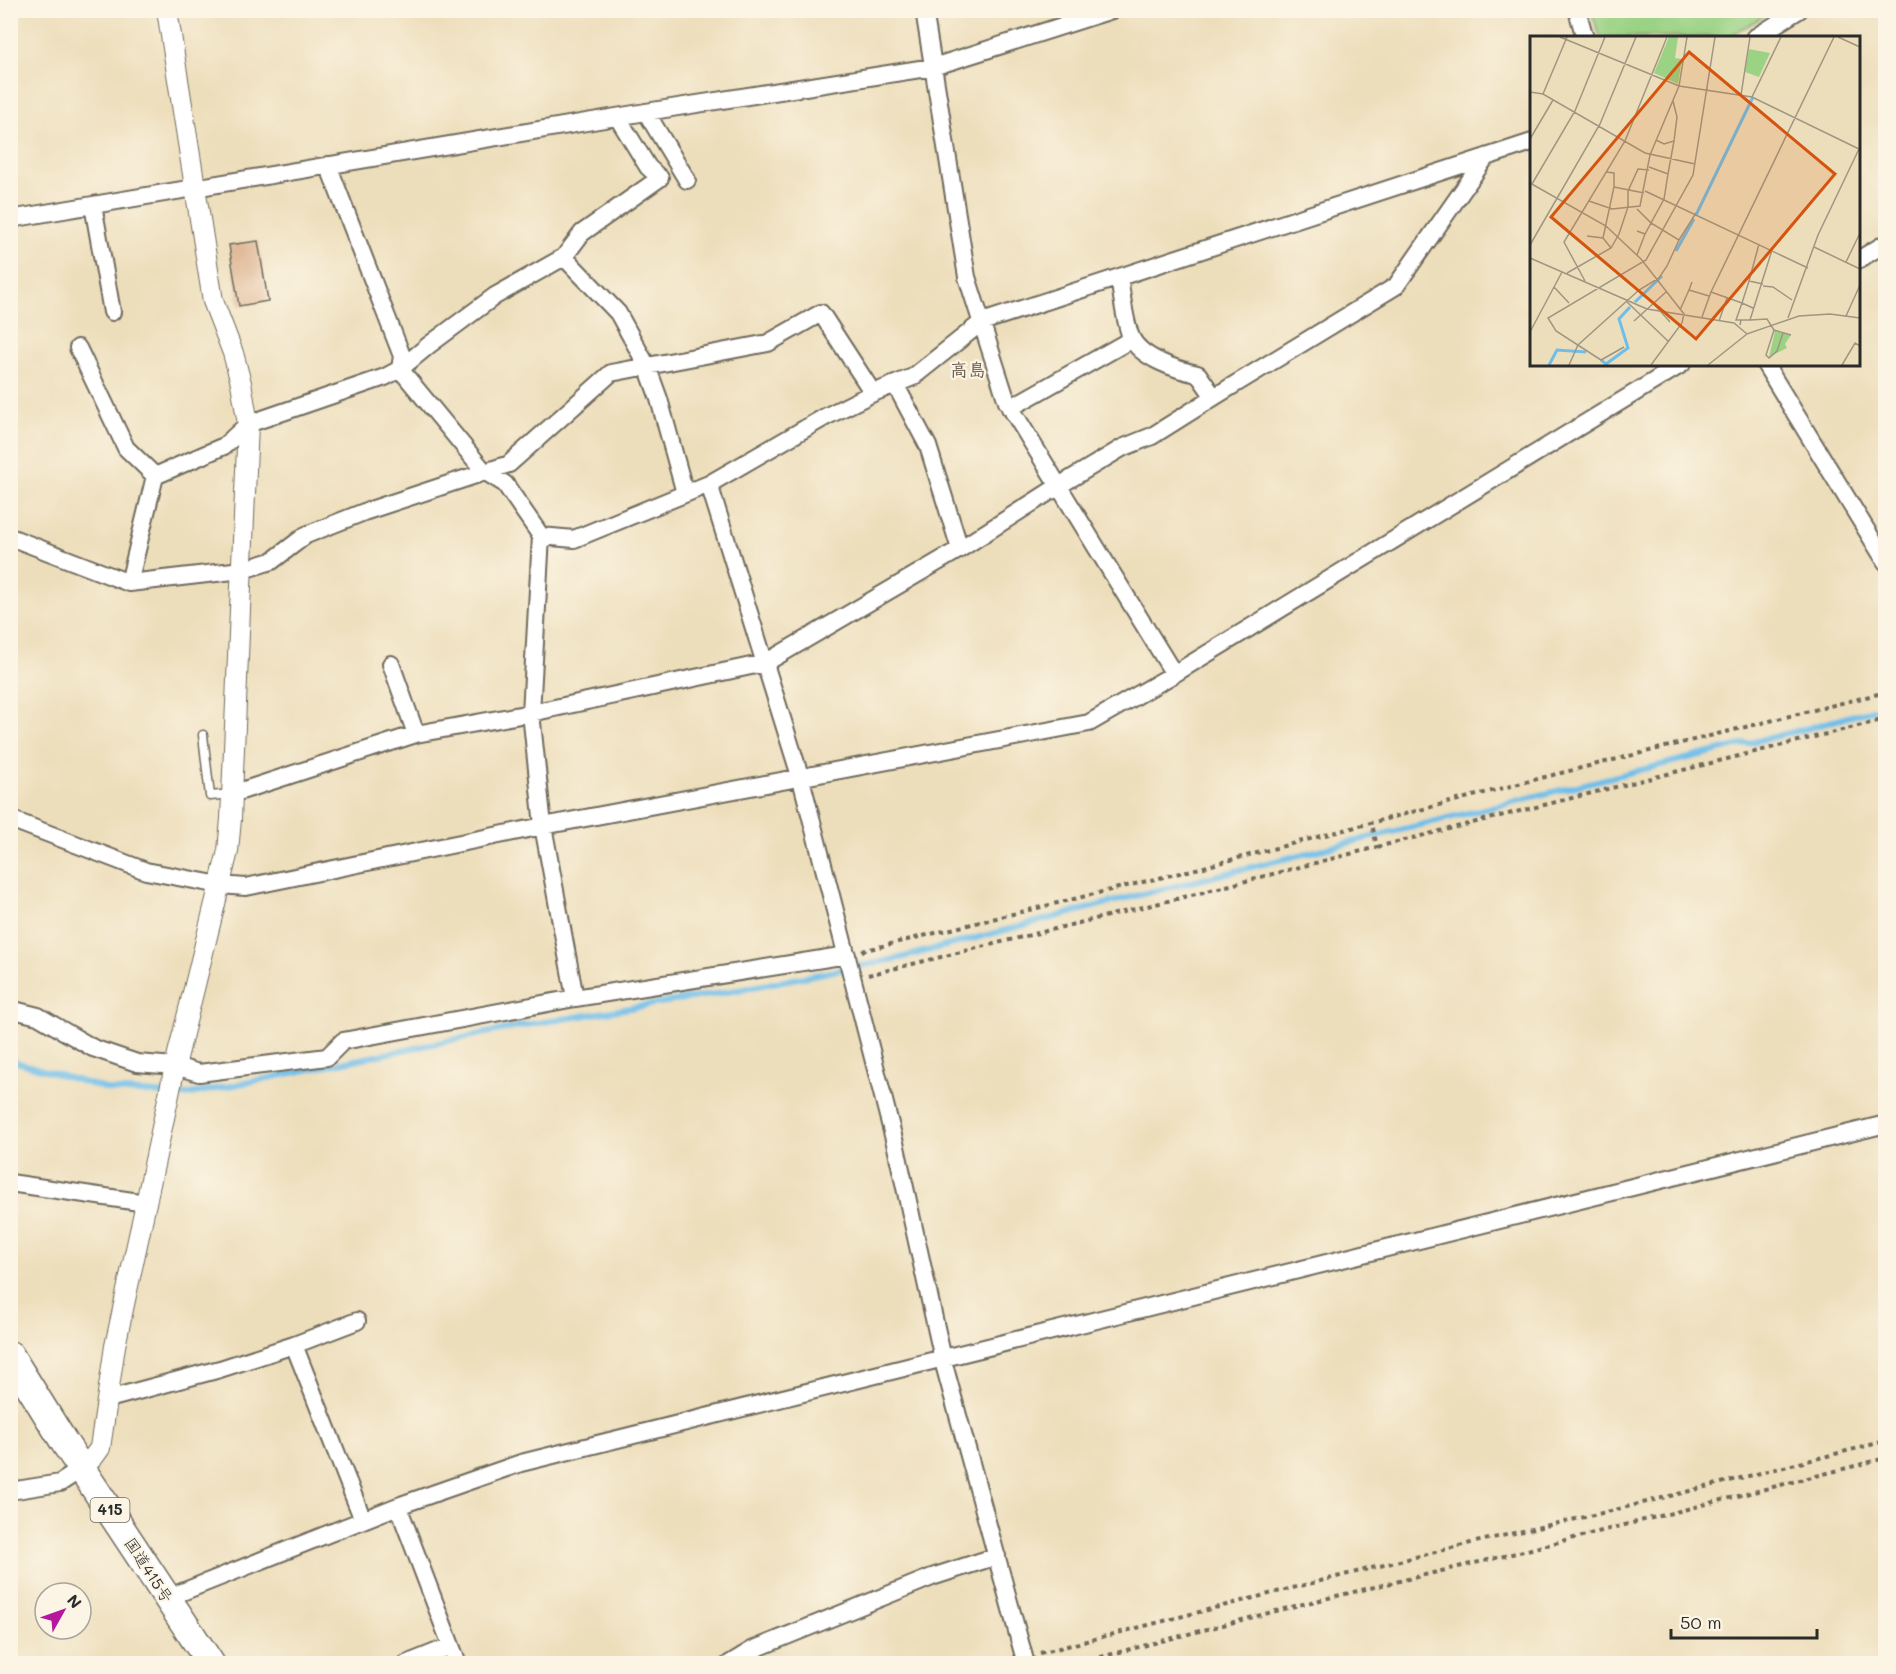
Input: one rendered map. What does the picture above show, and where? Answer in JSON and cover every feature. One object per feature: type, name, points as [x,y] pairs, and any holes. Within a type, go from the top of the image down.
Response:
[{"type":"highway","name":"国道415号","points":[[10,1355],[212,1664]]},
{"type":"street","points":[[10,1491],[60,1483],[82,1468],[99,1448],[115,1346],[175,1066],[228,851],[248,424],[233,353],[213,301],[167,10]]},
{"type":"street","points":[[924,10],[967,277],[1006,402],[1174,674]]},
{"type":"street","points":[[10,219],[646,112],[933,67],[1112,10]]},
{"type":"street","points":[[1577,10],[1584,36]]},
{"type":"street","points":[[1757,36],[1799,10]]},
{"type":"street","points":[[646,112],[687,180]]},
{"type":"street","points":[[155,476],[224,446],[248,424],[385,377],[400,369],[495,296],[564,257],[582,233],[660,178],[648,167],[618,118]]},
{"type":"street","points":[[542,536],[574,539],[709,484],[825,417],[873,393],[913,377],[982,322],[1530,143]]},
{"type":"street","points":[[232,794],[416,734],[765,663],[960,549],[1122,448],[1152,436],[1396,286],[1486,157]]},
{"type":"street","points":[[328,165],[402,356],[400,369],[484,471],[505,484],[542,536],[531,712],[543,826],[575,998]]},
{"type":"street","points":[[93,205],[112,312]]},
{"type":"street","points":[[1860,259],[1886,243]]},
{"type":"street","points":[[564,257],[618,313],[647,366],[659,399],[685,493]]},
{"type":"street","points":[[1119,277],[1132,339],[1137,346],[1157,360],[1179,370],[1198,374],[1214,397]]},
{"type":"street","points":[[10,537],[129,583],[242,570],[272,561],[306,535],[364,512],[508,464],[611,374],[768,343],[821,313],[873,393]]},
{"type":"street","points":[[1010,408],[1132,339]]},
{"type":"street","points":[[78,348],[126,448],[155,476]]},
{"type":"street","points":[[10,819],[146,871],[220,885],[246,887],[543,826],[1089,723],[1174,674],[1679,366]]},
{"type":"street","points":[[1766,366],[1886,562]]},
{"type":"street","points":[[895,384],[928,446],[960,549]]},
{"type":"street","points":[[129,583],[155,476]]},
{"type":"street","points":[[709,484],[801,779],[896,1147],[943,1358],[1025,1660]]},
{"type":"street","points":[[391,664],[416,734]]},
{"type":"street","points":[[10,1009],[38,1016],[93,1048],[137,1063],[175,1066],[199,1073],[327,1057],[343,1041],[575,998],[847,955]]},
{"type":"street","points":[[167,1598],[398,1506],[521,1463],[1886,1124]]},
{"type":"street","points":[[10,1183],[146,1203]]},
{"type":"street","points":[[108,1399],[220,1369],[294,1345],[357,1321]]},
{"type":"street","points":[[294,1345],[363,1520]]},
{"type":"street","points":[[398,1506],[458,1664]]},
{"type":"street","points":[[729,1664],[753,1650],[921,1581],[997,1556]]},
{"type":"street","points":[[405,1664],[451,1646]]},
{"type":"lane","points":[[203,735],[210,796],[232,794]]},
{"type":"path","points":[[847,955],[1372,824],[1545,777],[1886,692]]},
{"type":"path","points":[[853,979],[1886,719]]},
{"type":"path","points":[[1372,824],[1377,847]]},
{"type":"path","points":[[1025,1660],[1276,1592],[1611,1511],[1886,1441]]},
{"type":"path","points":[[1074,1664],[1299,1605],[1556,1543],[1886,1458]]},
{"type":"green space","points":[[1591,10],[1773,11],[1730,36],[1600,36]]},
{"type":"building","points":[[258,241],[268,301],[239,306],[229,245]]},
{"type":"waterway","points":[[10,1060],[110,1090],[186,1095],[520,1026],[722,993],[900,958],[1131,897],[1809,728],[1886,706]]},
{"type":"district","name":"高島","points":[[968,370]]}]
